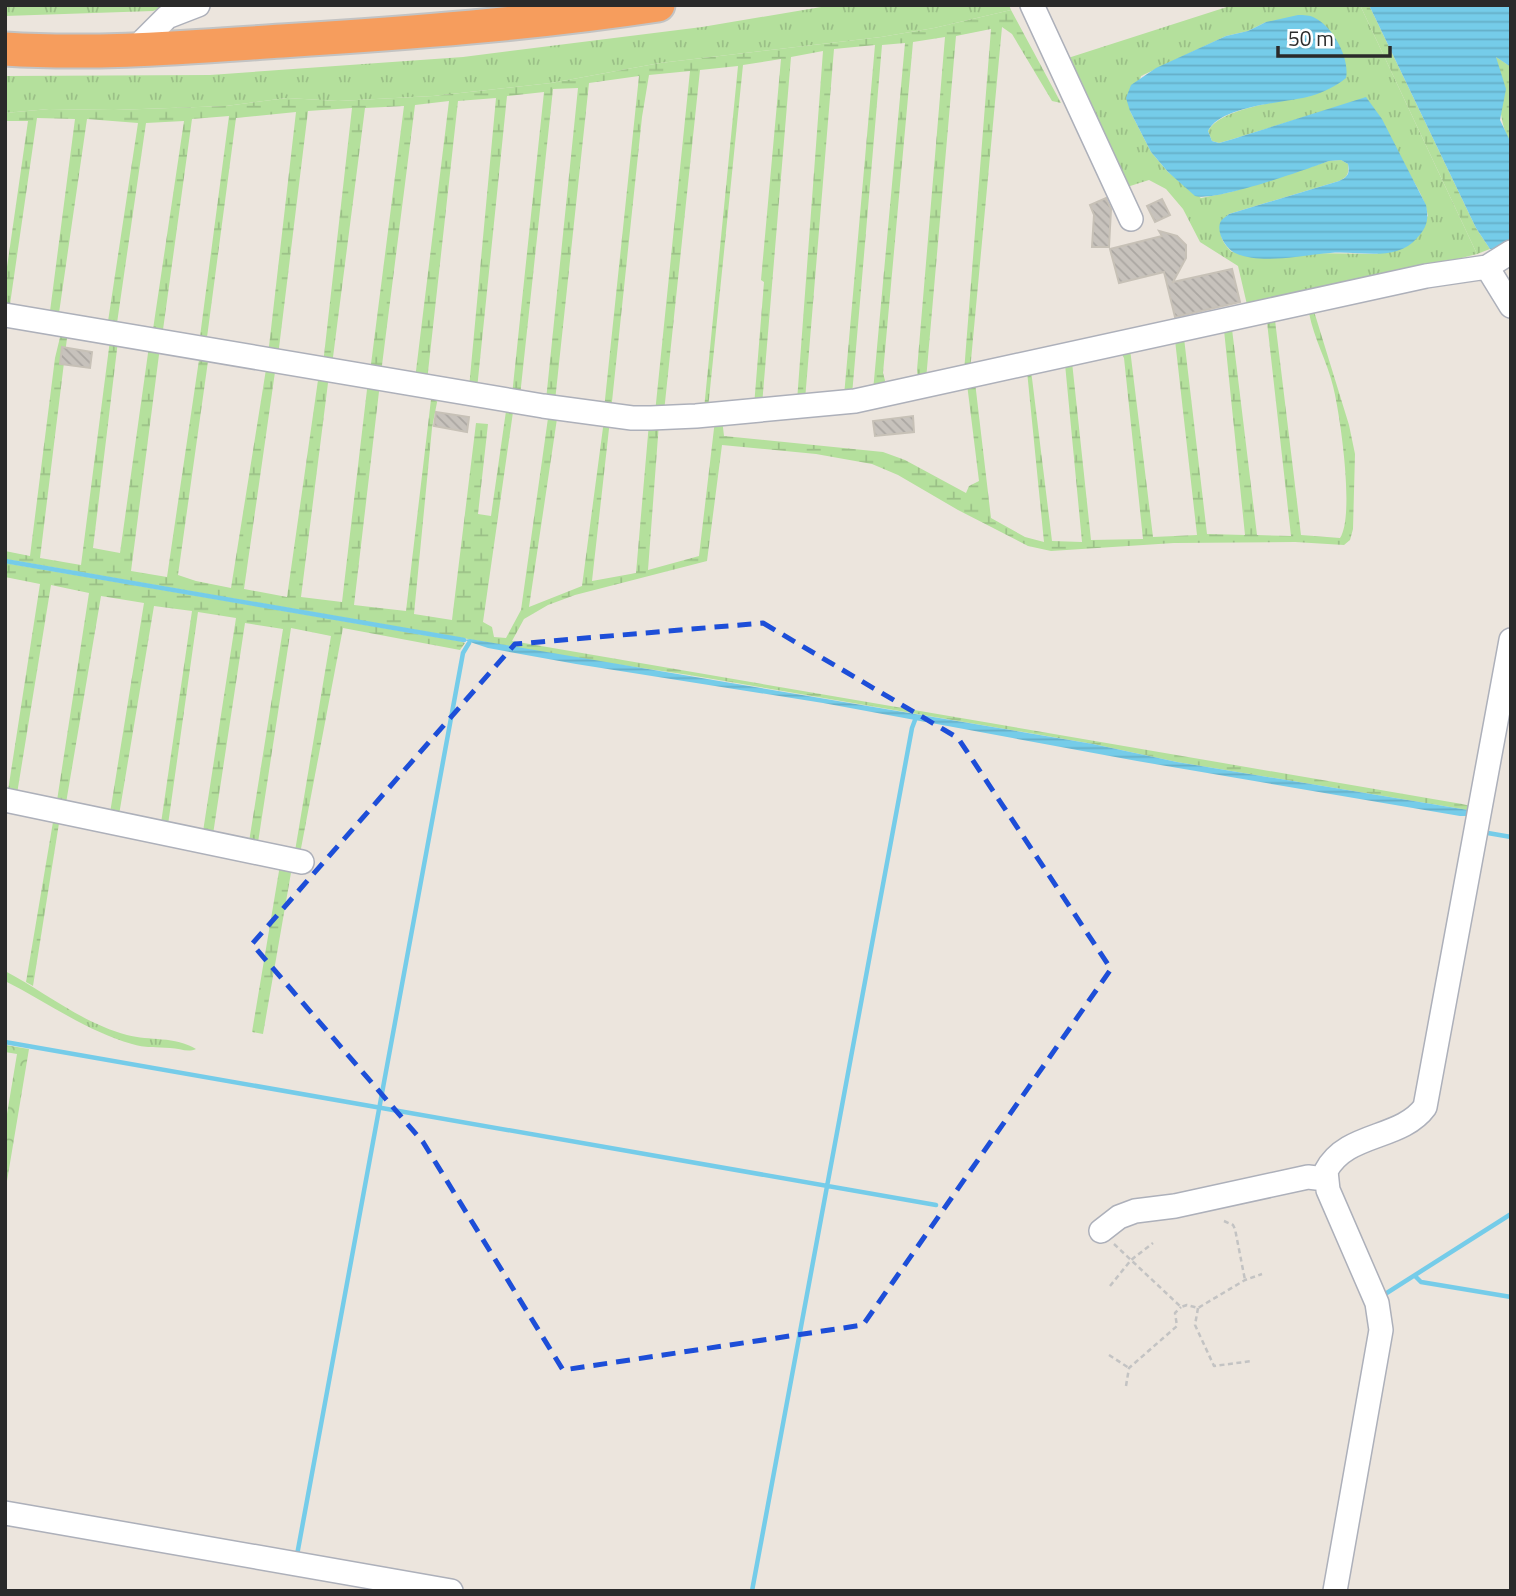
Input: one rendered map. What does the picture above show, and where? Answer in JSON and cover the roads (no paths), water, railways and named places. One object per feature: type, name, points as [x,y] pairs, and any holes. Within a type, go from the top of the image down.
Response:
[{"type":"highway","points":[[5,49],[135,49],[345,37],[495,15],[571,18],[657,5]]},
{"type":"street","points":[[135,49],[167,17],[198,5]]},
{"type":"street","points":[[1032,5],[1131,219]]},
{"type":"street","points":[[5,315],[543,406],[651,418],[737,413],[874,398],[1426,276],[1487,267],[1511,252]]},
{"type":"street","points":[[1487,267],[1511,306]]},
{"type":"street","points":[[1335,1591],[1381,1330],[1377,1303],[1325,1179],[1330,1163],[1342,1151],[1410,1121],[1425,1107],[1511,640]]},
{"type":"street","points":[[5,800],[302,862]]},
{"type":"street","points":[[1101,1231],[1119,1217],[1135,1211],[1175,1206],[1308,1177],[1325,1179]]},
{"type":"street","points":[[5,1513],[451,1591]]},
{"type":"water","points":[[1369,5],[1511,5],[1511,67],[1496,57],[1506,89],[1500,120],[1511,143],[1511,240],[1501,248],[1490,249],[1476,228]]},
{"type":"water","points":[[1298,15],[1315,18],[1328,28],[1343,53],[1346,78],[1311,96],[1255,106],[1226,116],[1215,122],[1208,131],[1212,141],[1219,143],[1233,139],[1366,97],[1382,119],[1426,205],[1427,219],[1423,230],[1408,246],[1388,253],[1330,253],[1269,259],[1245,257],[1235,253],[1225,244],[1219,230],[1221,221],[1229,214],[1339,181],[1348,174],[1348,164],[1341,160],[1329,161],[1240,190],[1206,197],[1195,196],[1168,172],[1151,152],[1130,111],[1126,98],[1131,85],[1156,68],[1226,36],[1248,31],[1266,22]]},
{"type":"water","points":[[464,640],[1474,811],[1473,816],[1460,816],[1137,761],[823,703],[576,664],[488,648]]},
{"type":"waterway","points":[[5,561],[464,640]]},
{"type":"waterway","points":[[297,1555],[463,653],[469,643]]},
{"type":"waterway","points":[[752,1591],[915,720]]},
{"type":"waterway","points":[[1482,832],[1511,837]]},
{"type":"waterway","points":[[5,1042],[936,1205]]},
{"type":"waterway","points":[[1382,1296],[1511,1214]]},
{"type":"waterway","points":[[1415,1276],[1421,1282],[1511,1297]]}]
